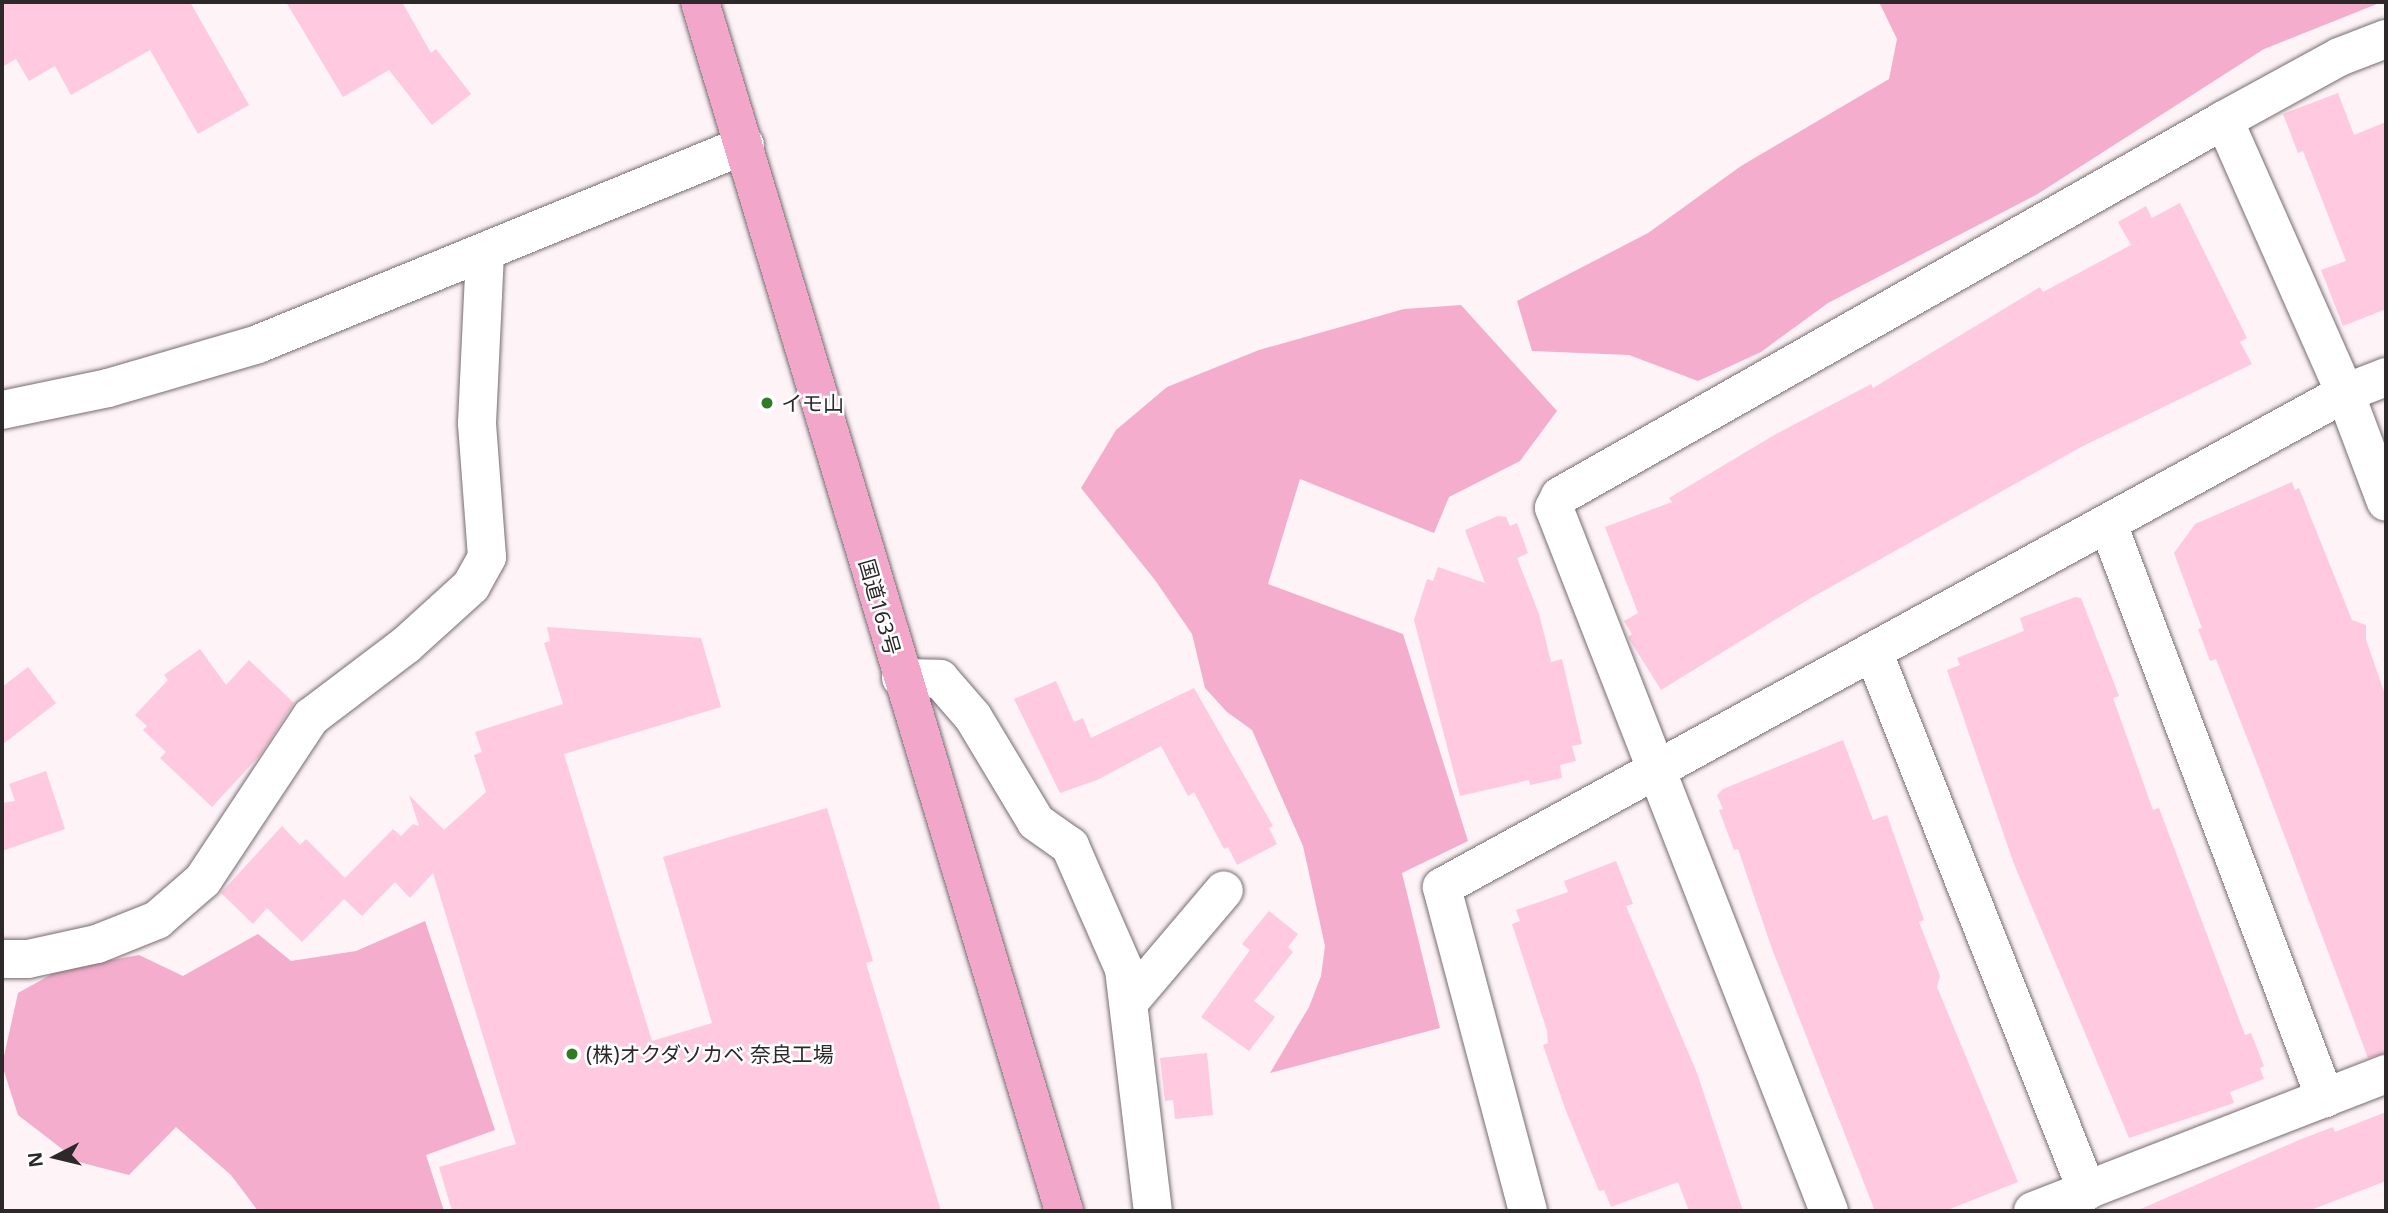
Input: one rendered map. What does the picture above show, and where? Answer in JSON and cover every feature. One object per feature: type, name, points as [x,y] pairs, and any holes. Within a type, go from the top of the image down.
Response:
[{"type":"highway","name":"国道163号","points":[[700,2],[745,145],[901,678],[1064,1211]]},
{"type":"street","points":[[1829,1211],[1653,768],[1554,508],[1560,496],[2224,120],[2339,57],[2386,39]]},
{"type":"street","points":[[2224,120],[2346,393],[2386,502]]},
{"type":"street","points":[[2,410],[108,388],[258,344],[485,254],[633,188],[745,145]]},
{"type":"street","points":[[2,959],[28,959],[97,944],[157,920],[203,880],[311,717],[406,645],[471,586],[487,557],[477,423],[485,254]]},
{"type":"street","points":[[1528,1211],[1441,887],[1653,768],[1873,652],[2346,393],[2386,377]]},
{"type":"street","points":[[2108,524],[2325,1098]]},
{"type":"street","points":[[1873,652],[2087,1191]]},
{"type":"street","points":[[901,678],[940,679],[973,717],[1036,822],[1070,846],[1124,970],[1153,1211]]},
{"type":"street","points":[[1129,1002],[1224,890]]},
{"type":"street","points":[[2033,1211],[2386,1074]]},
{"type":"shaded area","points":[[1879,2],[2382,2],[2264,49],[2036,195],[1828,303],[1761,352],[1698,381],[1629,355],[1532,351],[1517,301],[1648,233],[1741,166],[1889,79],[1897,39]]},
{"type":"shaded area","points":[[1461,305],[1557,411],[1520,461],[1449,497],[1434,533],[1300,479],[1268,584],[1403,634],[1468,841],[1402,873],[1440,1028],[1270,1073],[1309,1007],[1321,976],[1325,946],[1303,846],[1252,730],[1227,712],[1205,688],[1192,634],[1155,580],[1081,488],[1116,430],[1167,387],[1259,350],[1404,309]]},
{"type":"shaded area","points":[[425,921],[495,1130],[426,1155],[444,1211],[258,1211],[231,1175],[176,1127],[129,1175],[79,1162],[18,1115],[2,1065],[18,993],[61,969],[139,955],[183,976],[258,934],[291,961],[356,951]]},
{"type":"building","points":[[2,2],[190,2],[249,105],[198,134],[150,50],[71,95],[55,66],[29,81],[16,59],[2,67]]},
{"type":"building","points":[[286,2],[402,2],[431,53],[436,49],[471,94],[432,125],[389,70],[343,97]]},
{"type":"building","points":[[2338,93],[2354,135],[2386,122],[2386,309],[2343,326],[2321,270],[2346,261],[2303,151],[2298,153],[2283,114]]},
{"type":"building","points":[[2180,203],[2247,338],[2240,342],[2252,364],[2081,447],[1809,599],[1661,690],[1628,637],[1632,634],[1624,621],[1638,613],[1605,527],[1672,502],[1669,498],[1776,434],[1871,384],[1873,388],[2040,287],[2043,292],[2131,245],[2118,222],[2146,206],[2152,218]]},
{"type":"building","points":[[2292,482],[2295,490],[2299,488],[2352,620],[2366,625],[2366,640],[2386,697],[2386,1053],[2368,1058],[2216,659],[2210,661],[2198,629],[2202,628],[2174,553],[2195,524]]},
{"type":"building","points":[[1498,516],[1506,517],[1510,526],[1517,523],[1528,553],[1517,558],[1539,614],[1551,662],[1562,659],[1582,744],[1572,746],[1576,761],[1560,765],[1562,778],[1530,785],[1529,780],[1460,796],[1414,620],[1427,579],[1433,581],[1438,567],[1485,583],[1465,530]]},
{"type":"building","points":[[2075,597],[2081,598],[2119,696],[2113,698],[2153,810],[2159,808],[2245,1035],[2251,1033],[2264,1066],[2260,1068],[2264,1079],[2230,1092],[2234,1103],[2129,1138],[2014,864],[1947,670],[1960,665],[1957,658],[2024,631],[2020,618]]},
{"type":"building","points":[[547,627],[701,638],[721,707],[564,754],[652,1041],[712,1023],[663,857],[827,808],[873,961],[866,963],[941,1211],[452,1211],[439,1167],[516,1144],[433,873],[410,898],[395,882],[362,916],[344,899],[302,942],[267,908],[253,924],[221,893],[282,826],[300,845],[306,839],[345,878],[393,829],[401,836],[413,824],[419,826],[409,795],[444,830],[486,792],[474,755],[482,752],[475,732],[563,704],[544,643],[550,641]]},
{"type":"building","points":[[200,649],[226,685],[249,660],[294,703],[260,755],[212,807],[160,758],[166,752],[143,730],[147,726],[135,715],[168,680],[164,675]]},
{"type":"building","points":[[28,667],[56,703],[2,745],[2,687]]},
{"type":"building","points":[[1056,681],[1074,722],[1083,718],[1091,738],[1194,688],[1273,826],[1269,828],[1277,844],[1237,865],[1228,847],[1224,849],[1194,792],[1188,796],[1161,746],[1097,780],[1060,793],[1014,699]]},
{"type":"building","points":[[1843,740],[1873,820],[1887,815],[1924,920],[1919,922],[1940,976],[1937,987],[2018,1182],[1945,1211],[1875,1211],[1772,949],[1738,849],[1734,850],[1719,810],[1723,809],[1717,795],[1723,789]]},
{"type":"building","points":[[46,771],[65,829],[2,851],[2,803],[15,801],[9,784]]},
{"type":"building","points":[[1616,861],[1633,904],[1626,906],[1697,1073],[1743,1211],[1689,1211],[1678,1182],[1611,1207],[1604,1190],[1599,1191],[1566,1111],[1543,1045],[1548,1043],[1547,1031],[1512,924],[1520,921],[1516,910],[1568,892],[1564,881]]},
{"type":"building","points":[[1269,911],[1298,934],[1288,947],[1293,952],[1254,1001],[1275,1017],[1249,1051],[1201,1017],[1250,950],[1242,944]]},
{"type":"building","points":[[1207,1053],[1213,1115],[1175,1119],[1173,1100],[1165,1101],[1160,1058]]},
{"type":"building","points":[[2386,1112],[2386,1181],[2308,1211],[2136,1211],[2299,1140],[2333,1127],[2335,1132]]},
{"type":"place","name":"イモ山","points":[[767,403]]},
{"type":"place","name":"(株)オクダソカベ 奈良工場","points":[[572,1054]]}]
